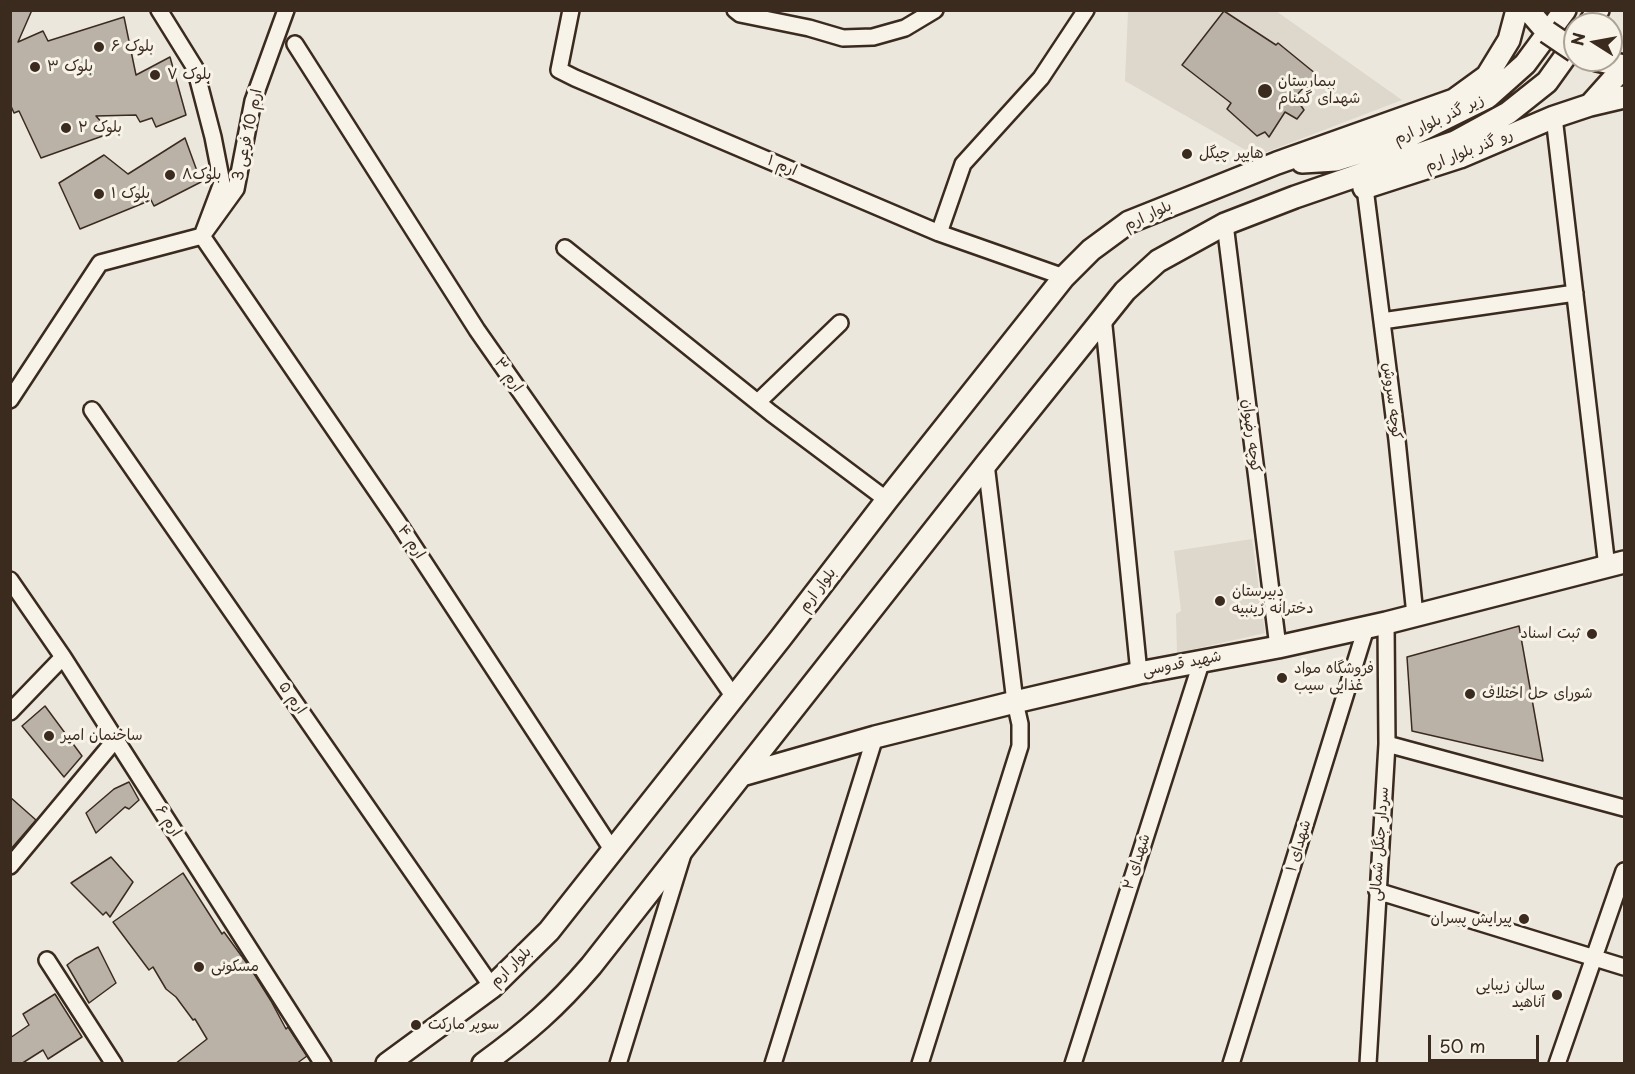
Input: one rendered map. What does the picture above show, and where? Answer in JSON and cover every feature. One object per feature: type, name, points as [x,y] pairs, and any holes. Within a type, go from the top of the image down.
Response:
[{"type":"main road","name":"بلوار ارم","points":[[387,1064],[492,987],[549,931],[1064,277],[1091,250],[1129,222],[1277,163],[1454,100],[1487,76],[1509,40],[1517,10]]},
{"type":"main road","points":[[1528,10],[1547,32],[1563,43]]},
{"type":"main road","name":"زیر گذر بلوار ارم","points":[[1277,163],[1336,160],[1381,146],[1403,139],[1488,97],[1525,63],[1565,10]]},
{"type":"main road","name":"زیر گذر بلوار ارم","points":[[1295,197],[1455,142],[1508,113],[1547,82],[1563,60]]},
{"type":"main road","name":"رو گذر بلوار ارم","points":[[1295,197],[1365,188],[1460,157],[1554,117],[1590,105],[1624,66]]},
{"type":"main road","points":[[1590,105],[1624,97]]},
{"type":"main road","points":[[483,1064],[528,1031],[563,1000],[1125,291],[1158,261],[1225,224],[1295,197]]},
{"type":"main road","name":"شهید قدوسی","points":[[742,775],[875,737],[1139,672],[1278,647],[1376,626],[1616,564]]},
{"type":"street","points":[[10,400],[100,263],[202,236],[222,183],[195,68],[159,10]]},
{"type":"street","name":"ارم 10 فرعی 3","points":[[202,236],[236,189],[253,101],[286,10]]},
{"type":"street","name":"ارم ۱","points":[[571,10],[560,70],[939,233],[1064,277]]},
{"type":"street","points":[[735,10],[740,14],[809,28],[843,38],[873,37],[905,28],[935,10]]},
{"type":"street","points":[[939,233],[963,164],[1041,78],[1086,10]]},
{"type":"street","name":"ارم ۳","points":[[295,44],[477,330],[734,697]]},
{"type":"street","points":[[1554,117],[1575,293],[1616,564]]},
{"type":"street","name":"کوچه سروش","points":[[1365,188],[1397,440],[1414,615]]},
{"type":"street","name":"کوچه رضوان","points":[[1225,224],[1278,647]]},
{"type":"street","name":"ارم ۴","points":[[202,236],[397,521],[613,851]]},
{"type":"street","points":[[565,248],[887,500]]},
{"type":"street","points":[[1382,321],[1575,293]]},
{"type":"street","points":[[1103,316],[1139,672]]},
{"type":"street","points":[[759,401],[840,323]]},
{"type":"street","name":"ارم ۵","points":[[92,410],[492,987]]},
{"type":"street","points":[[920,1064],[1020,746],[1020,724],[1015,702],[986,464]]},
{"type":"street","name":"ارم ۶","points":[[10,580],[63,657],[323,1064]]},
{"type":"street","name":"سردار جنگل شمالی","points":[[1368,1064],[1387,744],[1376,626]]},
{"type":"street","name":"شهدای ۱","points":[[1231,1064],[1376,626]]},
{"type":"street","points":[[10,712],[63,657]]},
{"type":"street","name":"شهدای ۲","points":[[1073,1064],[1202,660]]},
{"type":"street","points":[[773,1064],[875,737]]},
{"type":"street","points":[[10,866],[115,740]]},
{"type":"street","points":[[1387,744],[1624,807]]},
{"type":"street","points":[[618,1064],[685,847]]},
{"type":"street","points":[[1557,1064],[1624,871]]},
{"type":"street","points":[[1377,891],[1624,967]]},
{"type":"street","points":[[48,960],[114,1064]]},
{"type":"shaded area","name":"بیمارستان شهدای گمنام","points":[[1128,11],[1276,11],[1402,100],[1256,156],[1125,81]]},
{"type":"shaded area","name":"دبیرستان دخترانه زینبیه","points":[[1252,539],[1265,633],[1177,653],[1176,614],[1181,611],[1174,551]]},
{"type":"building","points":[[10,10],[32,10],[18,42],[43,31],[48,41],[124,17],[136,75],[170,57],[186,115],[156,127],[152,118],[140,122],[136,115],[96,116],[111,133],[41,158],[19,111],[14,113],[10,104]]},
{"type":"building","points":[[1224,11],[1276,45],[1278,43],[1316,74],[1295,97],[1304,110],[1297,119],[1285,112],[1269,137],[1265,132],[1257,136],[1227,109],[1231,103],[1182,65]]},
{"type":"building","points":[[185,138],[201,182],[154,206],[151,200],[80,229],[59,183],[104,155],[128,174]]},
{"type":"building","name":"شورای حل اختلاف","points":[[1519,626],[1543,761],[1412,731],[1407,657]]},
{"type":"building","name":"ساخنمان امیر","points":[[45,706],[82,756],[64,777],[22,726]]},
{"type":"building","points":[[129,782],[139,800],[129,809],[125,807],[96,833],[86,813],[114,789]]},
{"type":"building","points":[[10,797],[36,820],[10,850]]},
{"type":"building","points":[[111,857],[133,882],[110,917],[106,912],[103,915],[71,883]]},
{"type":"building","points":[[183,873],[222,934],[224,932],[251,969],[286,1029],[288,1027],[307,1056],[296,1064],[175,1064],[207,1039],[195,1019],[193,1020],[176,997],[166,989],[153,967],[149,970],[113,922]]},
{"type":"building","points":[[98,947],[116,983],[89,1003],[67,965]]},
{"type":"building","points":[[55,994],[82,1037],[48,1059],[43,1050],[21,1064],[10,1064],[10,1038],[29,1025],[23,1014]]},
{"type":"place","name":"بلوک ۶","points":[[99,47]]},
{"type":"place","name":"بلوک ۳","points":[[35,67]]},
{"type":"place","name":"بلوک ۷","points":[[155,75]]},
{"type":"place","name":"بیمارستان شهدای گمنام","points":[[1265,91]]},
{"type":"place","name":"بلوک ۲","points":[[66,128]]},
{"type":"place","name":"هایپر چیگل","points":[[1187,154]]},
{"type":"place","name":"بلوک۸","points":[[170,175]]},
{"type":"place","name":"بلوک ۱","points":[[99,194]]},
{"type":"place","name":"دبیرستان دخترانه زینبیه","points":[[1220,601]]},
{"type":"place","name":"ثبت اسناد","points":[[1592,634]]},
{"type":"place","name":"فروشگاه مواد غذایی سیب","points":[[1282,678]]},
{"type":"place","name":"شورای حل اختلاف","points":[[1470,694]]},
{"type":"place","name":"ساخنمان امیر","points":[[49,736]]},
{"type":"place","name":"پیرایش پسران","points":[[1524,919]]},
{"type":"place","name":"مسکونی","points":[[199,967]]},
{"type":"place","name":"سالن زیبایی آناهید","points":[[1557,995]]},
{"type":"place","name":"سوپر مارکت","points":[[416,1025]]}]
